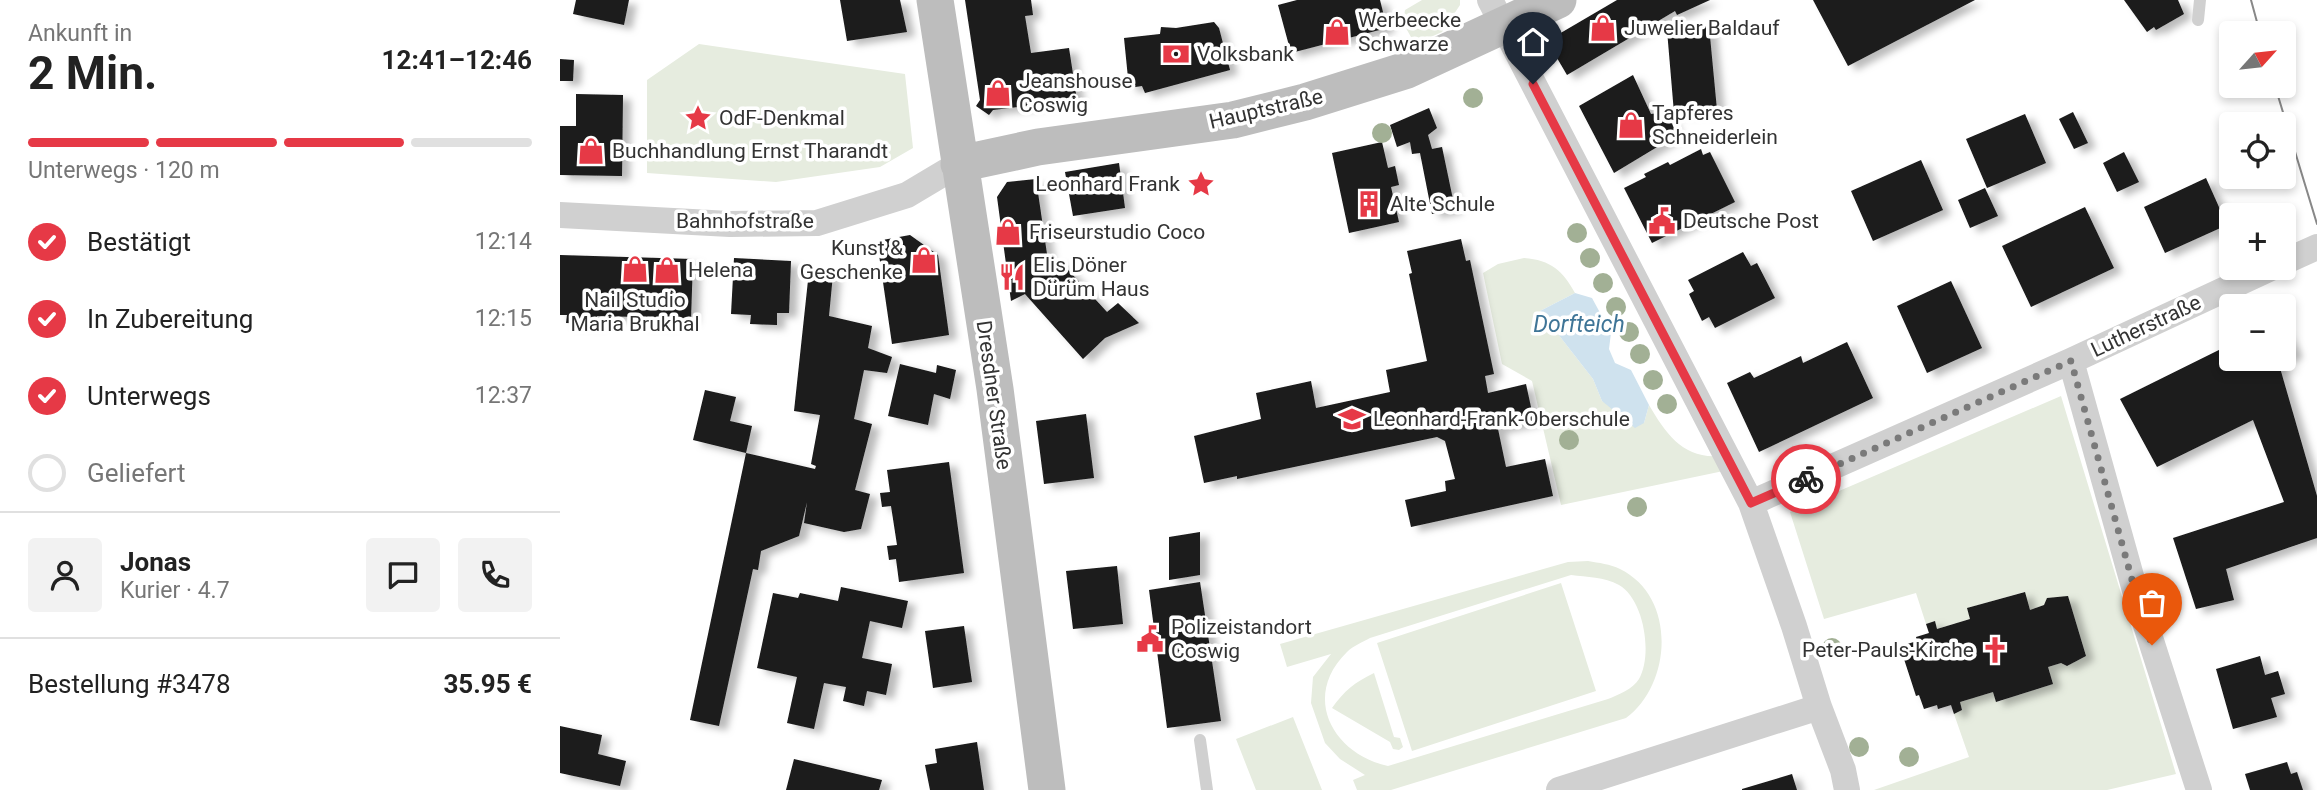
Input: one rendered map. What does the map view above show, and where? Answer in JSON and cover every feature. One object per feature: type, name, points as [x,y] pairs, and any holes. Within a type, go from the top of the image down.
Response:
[{"type":"main road","name":"Dresdner Straße","points":[[935,0],[995,389],[1047,790]]},
{"type":"main road","name":"Hauptstraße","points":[[959,164],[1038,148],[1233,120],[1305,102],[1407,70],[1497,13],[1558,0]]},
{"type":"street","points":[[1497,13],[1751,503],[1843,771],[1847,790]]},
{"type":"street","name":"Bahnhofstraße","points":[[560,215],[730,224],[817,223],[907,195],[959,164]]},
{"type":"street","points":[[2296,257],[2317,247]]},
{"type":"street","name":"Lutherstraße","points":[[1751,503],[2071,361],[2245,280]]},
{"type":"street","points":[[2071,361],[2136,594],[2199,790]]},
{"type":"street","points":[[1559,790],[1819,707]]},
{"type":"lane","points":[[2199,20],[2200,0]]},
{"type":"lane","points":[[1200,740],[1207,790]]},
{"type":"shaded area","points":[[1422,0],[1460,0],[1460,5],[1442,32],[1415,44],[1403,23],[1405,10]]},
{"type":"shaded area","points":[[699,44],[905,74],[913,148],[880,167],[776,182],[647,173],[647,80]]},
{"type":"shaded area","points":[[1524,258],[1542,261],[1555,268],[1575,293],[1540,311],[1593,379],[1602,401],[1644,423],[1649,405],[1663,427],[1679,444],[1700,454],[1726,455],[1733,469],[1561,505],[1532,381],[1502,364],[1483,273],[1498,264]]},
{"type":"shaded area","points":[[2061,396],[2176,774],[2107,790],[1874,790],[1969,757],[1954,714],[1962,710],[1960,702],[1993,692],[1997,702],[2053,684],[2048,667],[2061,663],[2067,666],[2086,656],[2068,597],[2048,598],[2044,605],[2030,610],[2024,592],[1968,608],[1970,619],[1937,629],[1935,621],[1926,624],[1916,593],[1824,619],[1790,512]]},
{"type":"shaded area","points":[[1588,561],[1616,567],[1639,582],[1651,599],[1659,619],[1662,641],[1652,684],[1641,703],[1626,718],[1391,790],[1357,790],[1353,780],[1365,775],[1340,759],[1325,743],[1311,703],[1313,677],[1331,654],[1287,667],[1280,644],[1568,562]],"holes":[[[1571,575],[1613,582],[1628,592],[1635,602],[1644,628],[1645,656],[1639,679],[1629,689],[1608,699],[1388,766],[1369,760],[1339,737],[1325,705],[1326,687],[1333,669],[1352,648],[1370,638]]]},
{"type":"shaded area","points":[[1561,583],[1596,691],[1412,751],[1377,643]]},
{"type":"shaded area","points":[[1374,673],[1394,737],[1400,738],[1403,747],[1399,750],[1393,749],[1390,742],[1332,708],[1350,687]]},
{"type":"shaded area","points":[[1293,717],[1322,790],[1256,790],[1236,739]]},
{"type":"water","name":"Dorfteich","points":[[1575,293],[1592,298],[1611,333],[1609,349],[1615,363],[1631,370],[1649,405],[1644,423],[1635,428],[1602,401],[1593,379],[1540,311]]},
{"type":"building","points":[[576,0],[629,0],[624,25],[573,14]]},
{"type":"building","points":[[840,0],[900,0],[907,32],[847,41]]},
{"type":"building","points":[[965,0],[1031,0],[1033,15],[1025,16],[1031,53],[1069,48],[1077,100],[993,110],[989,115],[976,106],[980,100]]},
{"type":"building","points":[[1297,0],[1380,0],[1387,28],[1291,53],[1278,5]]},
{"type":"building","points":[[1617,0],[1710,0],[1677,15],[1675,11],[1567,75],[1547,41]]},
{"type":"building","points":[[1813,0],[1975,0],[1848,66]]},
{"type":"building","points":[[2124,0],[2178,0],[2184,14],[2156,30],[2154,27],[2147,32]]},
{"type":"building","name":"Volksbank","points":[[1214,22],[1219,28],[1230,70],[1145,93],[1142,86],[1129,88],[1124,38],[1160,34],[1161,27],[1176,28]]},
{"type":"building","points":[[1709,26],[1717,110],[1674,113],[1667,30]]},
{"type":"building","points":[[560,59],[574,60],[573,81],[560,81]]},
{"type":"building","name":"Tapferes Schneiderlein","points":[[1633,75],[1651,114],[1667,112],[1677,135],[1614,173],[1579,106]]},
{"type":"building","name":"Buchhandlung Ernst Tharandt","points":[[576,94],[623,95],[622,176],[560,175],[560,126],[576,126]]},
{"type":"building","points":[[1429,108],[1437,128],[1428,135],[1432,149],[1442,147],[1455,209],[1432,214],[1420,153],[1412,154],[1410,142],[1397,147],[1390,125]]},
{"type":"building","points":[[2073,112],[2088,143],[2074,149],[2059,119]]},
{"type":"building","points":[[2025,114],[2046,163],[1987,188],[1966,139]]},
{"type":"building","name":"Alte Schule","points":[[1382,142],[1388,168],[1395,166],[1399,185],[1391,187],[1399,222],[1349,233],[1332,153]]},
{"type":"building","points":[[1701,149],[1703,155],[1710,152],[1735,202],[1652,243],[1624,188],[1646,177],[1644,174],[1668,162],[1670,165]]},
{"type":"building","points":[[2124,152],[2139,182],[2117,192],[2103,163]]},
{"type":"building","points":[[1921,160],[1943,210],[1873,241],[1851,191]]},
{"type":"building","points":[[1119,163],[1125,208],[1073,216],[1065,172]]},
{"type":"building","points":[[2206,178],[2219,207],[2219,229],[2165,253],[2144,207]]},
{"type":"building","points":[[1036,179],[1048,261],[1060,261],[1107,312],[1118,303],[1139,323],[1105,338],[1083,359],[1025,294],[1011,301],[997,197],[1007,182]]},
{"type":"building","points":[[1985,188],[1998,216],[1970,228],[1958,200]]},
{"type":"building","points":[[2085,207],[2114,268],[2031,307],[2002,246]]},
{"type":"building","points":[[910,235],[938,255],[949,335],[892,344],[877,241]]},
{"type":"building","points":[[1461,239],[1466,261],[1470,260],[1494,374],[1485,376],[1488,393],[1526,384],[1534,421],[1498,429],[1506,467],[1545,459],[1553,496],[1411,527],[1405,500],[1446,491],[1445,481],[1455,479],[1445,441],[1437,437],[1237,479],[1237,476],[1204,483],[1194,436],[1261,419],[1256,393],[1311,381],[1316,408],[1390,392],[1386,370],[1427,361],[1409,274],[1412,273],[1407,251]]},
{"type":"building","points":[[1743,252],[1751,266],[1757,263],[1775,298],[1715,328],[1709,317],[1702,321],[1689,294],[1694,291],[1688,280]]},
{"type":"building","points":[[560,255],[693,259],[691,319],[670,319],[669,324],[639,323],[639,317],[597,316],[596,324],[566,323],[567,315],[560,315]]},
{"type":"building","points":[[734,258],[791,261],[789,313],[777,313],[777,325],[750,324],[751,315],[731,314]]},
{"type":"building","points":[[809,271],[833,274],[829,316],[872,326],[868,348],[892,357],[887,373],[864,370],[854,419],[872,424],[855,490],[870,494],[861,529],[844,532],[804,523],[807,502],[799,536],[761,551],[758,570],[753,569],[719,726],[690,720],[746,453],[815,469],[816,466],[811,464],[820,415],[794,411]]},
{"type":"building","points":[[1951,281],[1982,348],[1927,373],[1897,306]]},
{"type":"building","points":[[1847,342],[1873,398],[1759,452],[1727,383],[1750,372],[1754,378],[1801,356],[1803,363]]},
{"type":"building","points":[[2219,350],[2219,371],[2281,371],[2317,496],[2317,538],[2226,569],[2234,600],[2196,609],[2173,538],[2284,502],[2253,420],[2157,467],[2120,399]]},
{"type":"building","points":[[900,364],[936,373],[937,365],[956,370],[950,399],[934,394],[928,425],[888,416]]},
{"type":"building","points":[[705,390],[736,397],[730,421],[752,426],[746,453],[693,440]]},
{"type":"building","points":[[1086,414],[1094,478],[1044,484],[1036,421]]},
{"type":"building","points":[[949,462],[964,573],[899,582],[896,559],[889,560],[887,546],[897,545],[891,506],[882,507],[880,493],[890,492],[887,470]]},
{"type":"building","points":[[1200,532],[1200,575],[1169,580],[1169,537]]},
{"type":"building","points":[[1117,566],[1123,624],[1073,629],[1066,571]]},
{"type":"building","points":[[1200,582],[1221,721],[1167,728],[1149,590]]},
{"type":"building","points":[[841,587],[908,601],[902,628],[870,621],[862,658],[892,664],[886,695],[867,691],[864,706],[843,701],[846,687],[824,683],[814,729],[787,723],[797,677],[757,668],[773,593],[798,598],[800,593],[838,601]]},
{"type":"building","name":"Peter-Pauls-Kirche","points":[[2025,592],[2030,610],[2044,605],[2047,598],[2068,596],[2086,656],[2067,666],[2061,663],[2048,667],[2053,684],[1996,702],[1993,692],[1960,702],[1962,710],[1954,714],[1951,705],[1924,709],[1919,695],[1916,696],[1904,659],[1908,658],[1904,645],[1929,633],[1926,624],[1935,621],[1937,629],[1970,619],[1967,608]]},
{"type":"building","points":[[964,626],[972,682],[933,688],[925,631]]},
{"type":"building","points":[[2260,656],[2265,675],[2278,671],[2285,694],[2271,698],[2277,717],[2233,729],[2216,669]]},
{"type":"building","points":[[560,726],[602,735],[598,754],[626,761],[620,786],[560,773]]},
{"type":"building","points":[[977,742],[984,790],[930,790],[925,765],[937,763],[935,749]]},
{"type":"building","points":[[794,759],[882,780],[879,790],[786,790]]},
{"type":"building","points":[[2287,762],[2291,774],[2297,772],[2303,790],[2250,790],[2245,774]]},
{"type":"building","points":[[1792,774],[1797,790],[1742,790],[1742,789]]},
{"type":"tram line","points":[[2251,0],[2257,21]]},
{"type":"tram line","points":[[2279,98],[2317,224]]},
{"type":"way so far","points":[[1806,479],[2071,361],[2152,645]]},
{"type":"place","name":"Juwelier Baldauf","points":[[1603,28]]},
{"type":"place","name":"Werbeecke Schwarze","points":[[1337,32]]},
{"type":"place","name":"Volksbank","points":[[1176,54]]},
{"type":"place","name":"Jeanshouse Coswig","points":[[998,93]]},
{"type":"place","name":"OdF-Denkmal","points":[[698,118]]},
{"type":"place","name":"Tapferes Schneiderlein","points":[[1631,125]]},
{"type":"place","name":"Buchhandlung Ernst Tharandt","points":[[591,151]]},
{"type":"place","name":"Leonhard Frank","points":[[1201,184]]},
{"type":"place","name":"Alte Schule","points":[[1369,204]]},
{"type":"place","name":"Deutsche Post","points":[[1662,221]]},
{"type":"place","name":"Friseurstudio Coco","points":[[1008,232]]},
{"type":"place","name":"Kunst & Geschenke","points":[[924,260]]},
{"type":"place","name":"Nail Studio Maria Brukhal","points":[[635,269]]},
{"type":"place","name":"Helena","points":[[667,270]]},
{"type":"place","name":"Elis Döner Dürüm Haus","points":[[1012,277]]},
{"type":"place","name":"Leonhard-Frank-Oberschule","points":[[1352,419]]},
{"type":"place","name":"Polizeistandort Coswig","points":[[1150,639]]},
{"type":"place","name":"Peter-Pauls-Kirche","points":[[1995,650]]},
{"type":"route","points":[[1533,84],[1751,503],[1806,479]]}]
